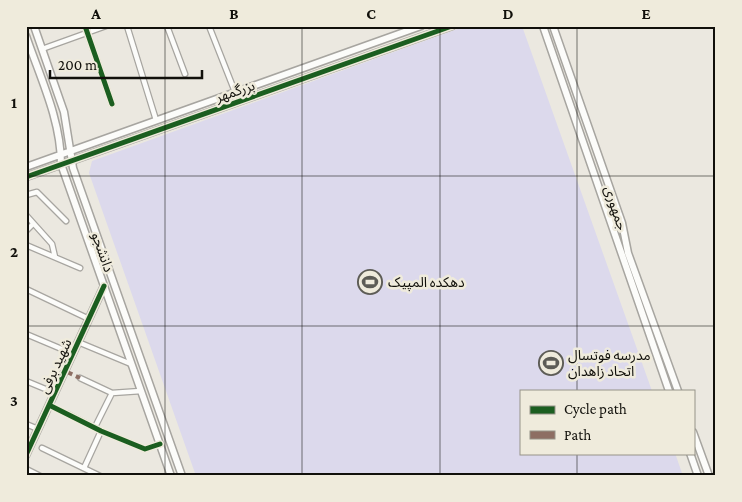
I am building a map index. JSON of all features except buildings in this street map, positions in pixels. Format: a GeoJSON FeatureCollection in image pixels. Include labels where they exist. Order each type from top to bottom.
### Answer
{"type":"FeatureCollection","features":[{"type":"Feature","properties":{"kind":"main road","name":"دانشجو"},"geometry":{"type":"LineString","coordinates":[[34,26],[64,112],[71,160],[182,476]]}},
{"type":"Feature","properties":{"kind":"main road","name":"بزرگمهر"},"geometry":{"type":"LineString","coordinates":[[26,167],[420,26]]}},
{"type":"Feature","properties":{"kind":"main road","name":"بزرگمهر"},"geometry":{"type":"LineString","coordinates":[[26,176],[452,26]]}},
{"type":"Feature","properties":{"kind":"main road","name":"جمهوری"},"geometry":{"type":"LineString","coordinates":[[543,26],[669,390]]}},
{"type":"Feature","properties":{"kind":"main road","name":"جمهوری"},"geometry":{"type":"LineString","coordinates":[[553,26],[622,223],[628,253],[678,390]]}},
{"type":"Feature","properties":{"kind":"main road","name":"دانشجو"},"geometry":{"type":"LineString","coordinates":[[26,36],[54,116],[61,147],[61,164],[171,476]]}},
{"type":"Feature","properties":{"kind":"main road"},"geometry":{"type":"LineString","coordinates":[[357,49],[360,59]]}},
{"type":"Feature","properties":{"kind":"main road"},"geometry":{"type":"LineString","coordinates":[[238,91],[244,100]]}},
{"type":"Feature","properties":{"kind":"main road"},"geometry":{"type":"LineString","coordinates":[[613,226],[622,223]]}},
{"type":"Feature","properties":{"kind":"main road","name":"شهید برفی"},"geometry":{"type":"LineString","coordinates":[[26,455],[104,286]]}},
{"type":"Feature","properties":{"kind":"main road"},"geometry":{"type":"LineString","coordinates":[[694,435],[709,476]]}},
{"type":"Feature","properties":{"kind":"main road"},"geometry":{"type":"LineString","coordinates":[[690,454],[698,476]]}},
{"type":"Feature","properties":{"kind":"street"},"geometry":{"type":"LineString","coordinates":[[85,26],[112,104]]}},
{"type":"Feature","properties":{"kind":"street"},"geometry":{"type":"LineString","coordinates":[[42,49],[106,26]]}},
{"type":"Feature","properties":{"kind":"street"},"geometry":{"type":"LineString","coordinates":[[127,26],[156,120]]}},
{"type":"Feature","properties":{"kind":"street"},"geometry":{"type":"LineString","coordinates":[[167,26],[185,74]]}},
{"type":"Feature","properties":{"kind":"street"},"geometry":{"type":"LineString","coordinates":[[209,26],[238,91]]}},
{"type":"Feature","properties":{"kind":"street"},"geometry":{"type":"LineString","coordinates":[[26,195],[37,192],[66,220]]}},
{"type":"Feature","properties":{"kind":"street"},"geometry":{"type":"LineString","coordinates":[[26,215],[52,244],[55,258]]}},
{"type":"Feature","properties":{"kind":"street"},"geometry":{"type":"LineString","coordinates":[[26,231],[34,224]]}},
{"type":"Feature","properties":{"kind":"street"},"geometry":{"type":"LineString","coordinates":[[26,245],[80,268]]}},
{"type":"Feature","properties":{"kind":"street"},"geometry":{"type":"LineString","coordinates":[[26,289],[89,319]]}},
{"type":"Feature","properties":{"kind":"street"},"geometry":{"type":"LineString","coordinates":[[26,334],[64,350]]}},
{"type":"Feature","properties":{"kind":"street"},"geometry":{"type":"LineString","coordinates":[[78,342],[131,364]]}},
{"type":"Feature","properties":{"kind":"street"},"geometry":{"type":"LineString","coordinates":[[80,378],[112,393],[141,391]]}},
{"type":"Feature","properties":{"kind":"street"},"geometry":{"type":"LineString","coordinates":[[26,380],[55,393]]}},
{"type":"Feature","properties":{"kind":"street"},"geometry":{"type":"LineString","coordinates":[[94,427],[112,393]]}},
{"type":"Feature","properties":{"kind":"street"},"geometry":{"type":"LineString","coordinates":[[68,414],[145,449],[160,444]]}},
{"type":"Feature","properties":{"kind":"street"},"geometry":{"type":"LineString","coordinates":[[26,424],[38,429]]}},
{"type":"Feature","properties":{"kind":"street"},"geometry":{"type":"LineString","coordinates":[[84,468],[102,431]]}},
{"type":"Feature","properties":{"kind":"street"},"geometry":{"type":"LineString","coordinates":[[42,448],[100,476]]}},
{"type":"Feature","properties":{"kind":"street"},"geometry":{"type":"LineString","coordinates":[[26,469],[40,476]]}},
{"type":"Feature","properties":{"kind":"shaded area","name":"دهکده المپیک"},"geometry":{"type":"Polygon","coordinates":[[[466,26],[522,26],[652,390],[520,390],[520,454],[675,454],[683,476],[196,476],[89,173],[92,161],[466,26]]]}},
{"type":"Feature","properties":{"kind":"marked path"},"geometry":{"type":"LineString","coordinates":[[65,371],[80,378]]}},
{"type":"Feature","properties":{"kind":"cycle path"},"geometry":{"type":"LineString","coordinates":[[85,26],[112,104]]}},
{"type":"Feature","properties":{"kind":"cycle path"},"geometry":{"type":"LineString","coordinates":[[26,177],[452,26]]}},
{"type":"Feature","properties":{"kind":"cycle path"},"geometry":{"type":"LineString","coordinates":[[26,455],[104,286]]}},
{"type":"Feature","properties":{"kind":"cycle path"},"geometry":{"type":"LineString","coordinates":[[49,405],[101,431],[145,449],[160,444]]}},
{"type":"Feature","properties":{"kind":"place","name":"دهکده المپیک"},"geometry":{"type":"Point","coordinates":[370,282]}},
{"type":"Feature","properties":{"kind":"place","name":"مدرسه فوتسال اتحاد زاهدان"},"geometry":{"type":"Point","coordinates":[551,363]}}]}
